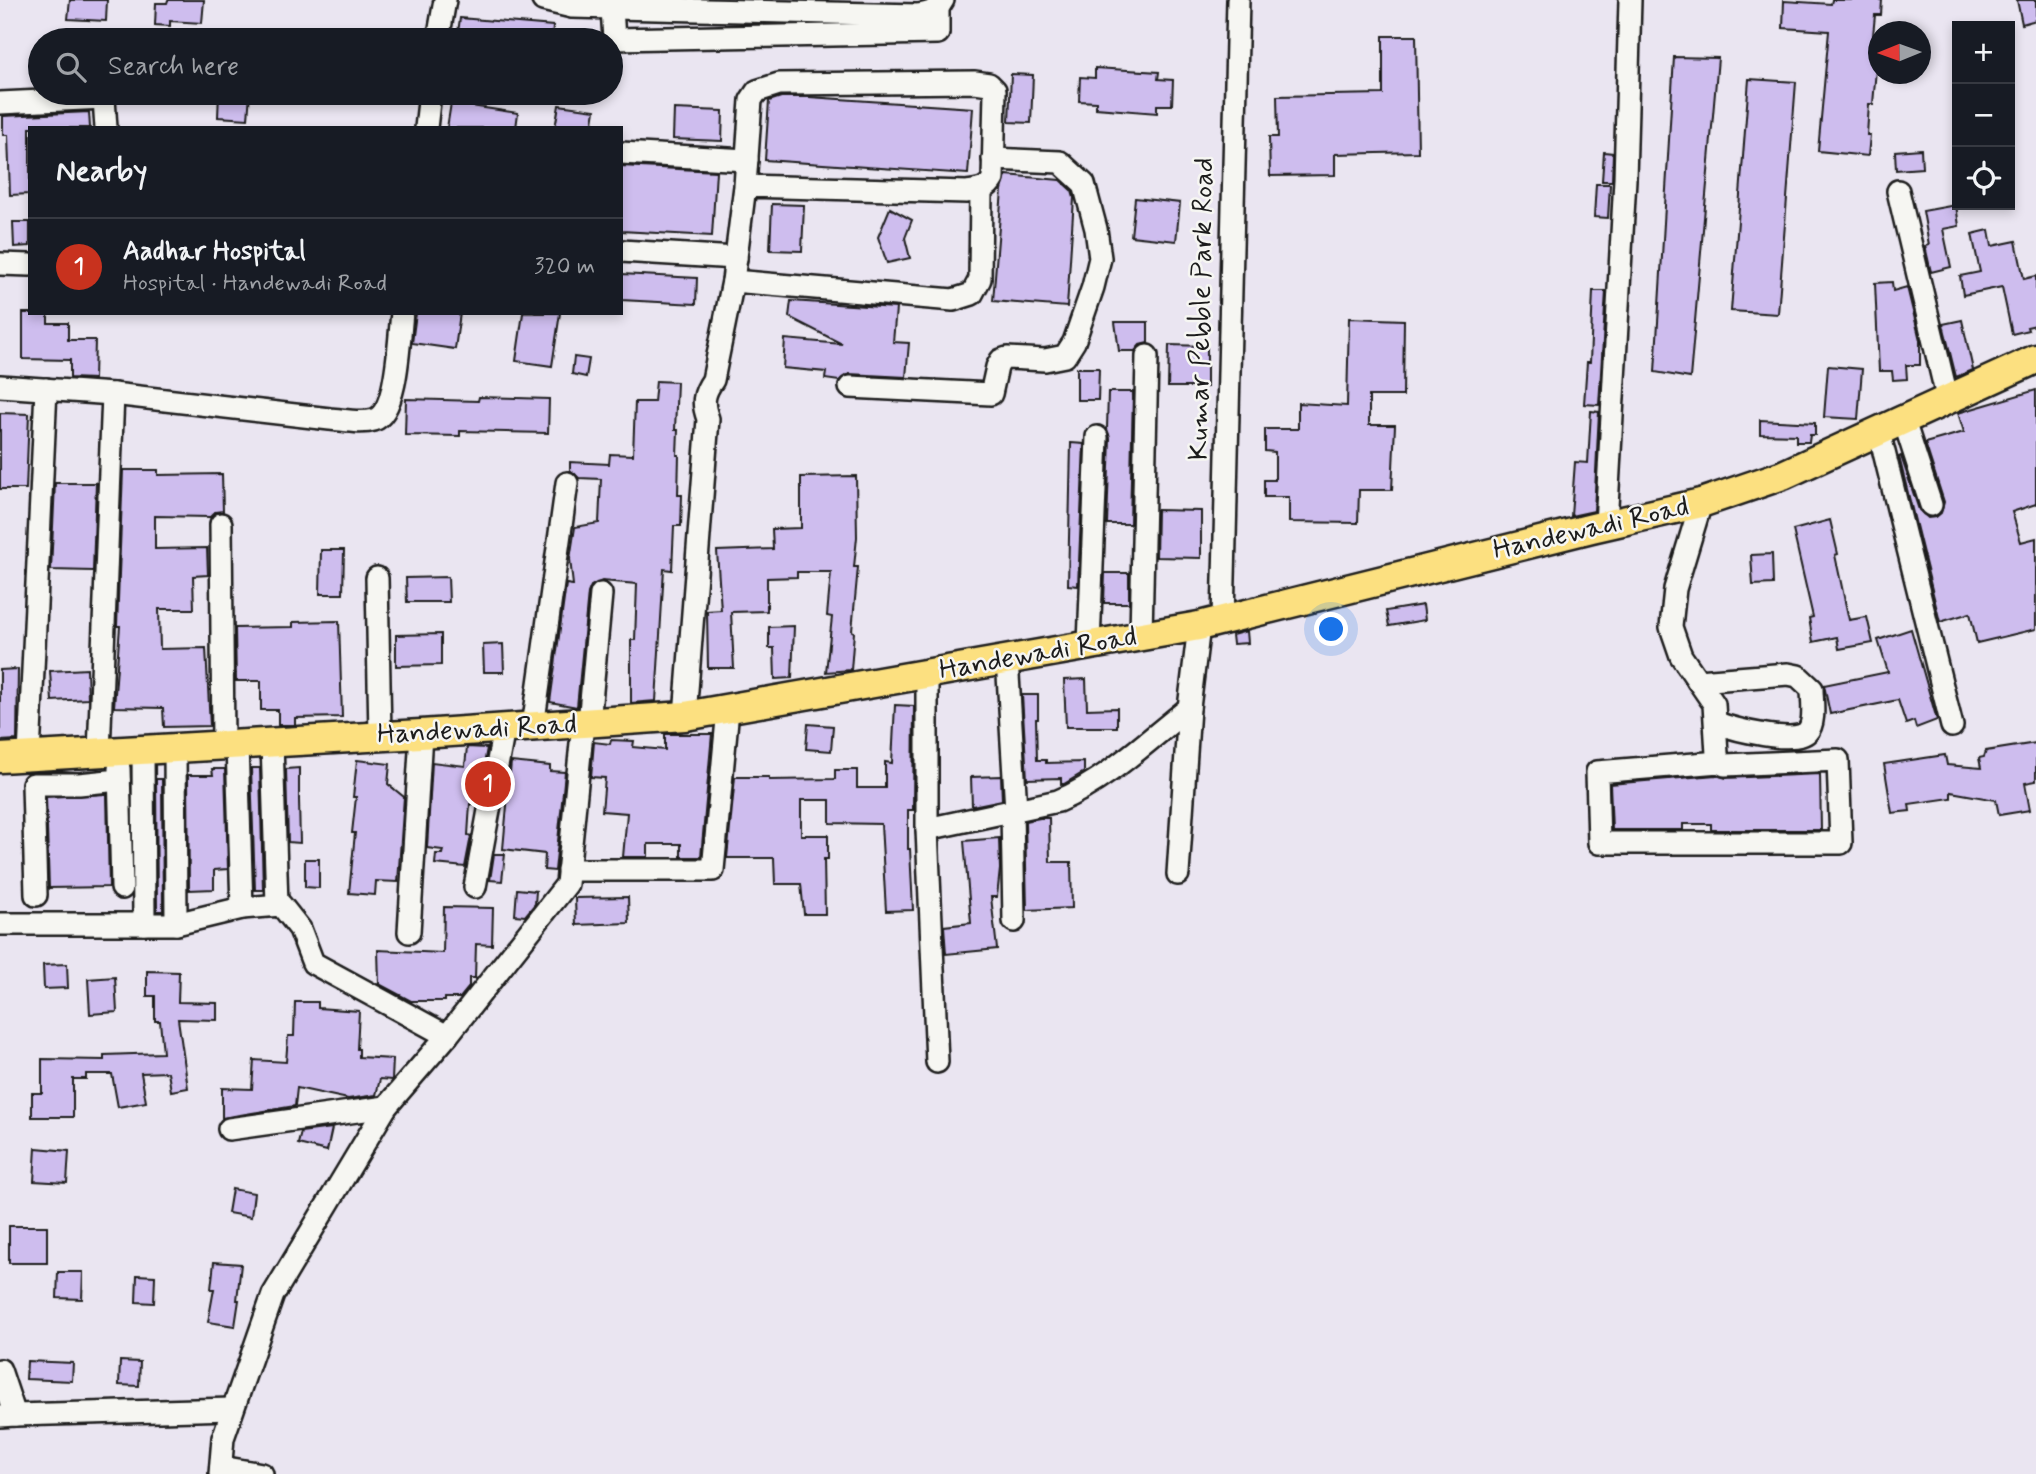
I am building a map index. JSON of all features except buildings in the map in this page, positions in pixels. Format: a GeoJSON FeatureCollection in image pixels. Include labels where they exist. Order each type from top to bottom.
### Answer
{"type":"FeatureCollection","features":[{"type":"Feature","properties":{"kind":"main road","name":"Handewadi Road"},"geometry":{"type":"LineString","coordinates":[[0,758],[685,716],[1211,623],[1701,503],[1783,475],[2036,359]]}},
{"type":"Feature","properties":{"kind":"street"},"geometry":{"type":"LineString","coordinates":[[440,28],[445,0]]}},
{"type":"Feature","properties":{"kind":"street"},"geometry":{"type":"LineString","coordinates":[[543,0],[612,8],[682,5],[824,7],[918,15],[929,14],[940,4]]}},
{"type":"Feature","properties":{"kind":"street","name":"Kumar Pebble Park Road"},"geometry":{"type":"LineString","coordinates":[[1178,874],[1189,708],[1211,623],[1238,0]]}},
{"type":"Feature","properties":{"kind":"street"},"geometry":{"type":"LineString","coordinates":[[1606,525],[1625,179],[1630,0]]}},
{"type":"Feature","properties":{"kind":"street"},"geometry":{"type":"LineString","coordinates":[[623,39],[937,33],[940,4]]}},
{"type":"Feature","properties":{"kind":"street"},"geometry":{"type":"LineString","coordinates":[[612,8],[613,28]]}},
{"type":"Feature","properties":{"kind":"street"},"geometry":{"type":"LineString","coordinates":[[685,716],[708,419],[704,407],[704,392],[713,380],[733,281],[745,186],[751,100],[757,91],[779,84],[989,84],[995,90],[993,178],[989,186],[981,190],[967,192],[745,186]]}},
{"type":"Feature","properties":{"kind":"street"},"geometry":{"type":"LineString","coordinates":[[0,103],[28,102]]}},
{"type":"Feature","properties":{"kind":"street"},"geometry":{"type":"LineString","coordinates":[[104,105],[106,126]]}},
{"type":"Feature","properties":{"kind":"street"},"geometry":{"type":"LineString","coordinates":[[426,126],[429,105]]}},
{"type":"Feature","properties":{"kind":"street"},"geometry":{"type":"LineString","coordinates":[[623,153],[747,160]]}},
{"type":"Feature","properties":{"kind":"street"},"geometry":{"type":"LineString","coordinates":[[850,387],[991,394],[1001,360],[1045,360],[1065,356],[1074,342],[1100,258],[1096,229],[1084,184],[1060,162],[993,159]]}},
{"type":"Feature","properties":{"kind":"street"},"geometry":{"type":"LineString","coordinates":[[733,281],[953,300],[972,294],[980,279],[981,190]]}},
{"type":"Feature","properties":{"kind":"street"},"geometry":{"type":"LineString","coordinates":[[1898,191],[1948,401]]}},
{"type":"Feature","properties":{"kind":"street"},"geometry":{"type":"LineString","coordinates":[[623,251],[736,258]]}},
{"type":"Feature","properties":{"kind":"street"},"geometry":{"type":"LineString","coordinates":[[0,264],[28,265]]}},
{"type":"Feature","properties":{"kind":"street"},"geometry":{"type":"LineString","coordinates":[[0,386],[113,394],[330,419],[374,420],[385,413],[391,399],[402,315]]}},
{"type":"Feature","properties":{"kind":"street"},"geometry":{"type":"LineString","coordinates":[[1141,635],[1147,356]]}},
{"type":"Feature","properties":{"kind":"street"},"geometry":{"type":"LineString","coordinates":[[29,756],[46,389]]}},
{"type":"Feature","properties":{"kind":"street"},"geometry":{"type":"LineString","coordinates":[[113,394],[110,752],[144,924]]}},
{"type":"Feature","properties":{"kind":"street"},"geometry":{"type":"LineString","coordinates":[[1891,426],[1931,505]]}},
{"type":"Feature","properties":{"kind":"street"},"geometry":{"type":"LineString","coordinates":[[1891,426],[1952,726]]}},
{"type":"Feature","properties":{"kind":"street"},"geometry":{"type":"LineString","coordinates":[[1089,644],[1097,437]]}},
{"type":"Feature","properties":{"kind":"street"},"geometry":{"type":"LineString","coordinates":[[533,727],[567,483]]}},
{"type":"Feature","properties":{"kind":"street"},"geometry":{"type":"LineString","coordinates":[[1701,503],[1675,589],[1671,627],[1681,656],[1714,704],[1719,762],[1725,765],[1838,760],[1841,843],[1599,843],[1597,772],[1719,762]]}},
{"type":"Feature","properties":{"kind":"street"},"geometry":{"type":"LineString","coordinates":[[221,524],[230,745],[242,908]]}},
{"type":"Feature","properties":{"kind":"street"},"geometry":{"type":"LineString","coordinates":[[377,578],[380,736]]}},
{"type":"Feature","properties":{"kind":"street"},"geometry":{"type":"LineString","coordinates":[[262,1474],[221,1470],[223,1438],[273,1295],[386,1107],[447,1036],[567,884],[601,594]]}},
{"type":"Feature","properties":{"kind":"street"},"geometry":{"type":"LineString","coordinates":[[1007,658],[1014,810],[1014,921]]}},
{"type":"Feature","properties":{"kind":"street"},"geometry":{"type":"LineString","coordinates":[[928,673],[928,829],[937,1062]]}},
{"type":"Feature","properties":{"kind":"street"},"geometry":{"type":"LineString","coordinates":[[1698,681],[1788,674],[1798,676],[1812,689],[1812,723],[1802,735],[1791,737],[1743,731],[1717,723]]}},
{"type":"Feature","properties":{"kind":"street"},"geometry":{"type":"LineString","coordinates":[[928,829],[1058,801],[1072,795],[1189,708]]}},
{"type":"Feature","properties":{"kind":"street"},"geometry":{"type":"LineString","coordinates":[[568,870],[713,870],[728,709]]}},
{"type":"Feature","properties":{"kind":"street"},"geometry":{"type":"LineString","coordinates":[[475,887],[504,728]]}},
{"type":"Feature","properties":{"kind":"street"},"geometry":{"type":"LineString","coordinates":[[409,932],[421,734]]}},
{"type":"Feature","properties":{"kind":"street"},"geometry":{"type":"LineString","coordinates":[[272,743],[277,905]]}},
{"type":"Feature","properties":{"kind":"street"},"geometry":{"type":"LineString","coordinates":[[175,748],[176,924]]}},
{"type":"Feature","properties":{"kind":"street"},"geometry":{"type":"LineString","coordinates":[[110,752],[119,780],[122,888]]}},
{"type":"Feature","properties":{"kind":"street"},"geometry":{"type":"LineString","coordinates":[[79,784],[110,752]]}},
{"type":"Feature","properties":{"kind":"street"},"geometry":{"type":"LineString","coordinates":[[36,895],[33,784],[79,784],[119,780]]}},
{"type":"Feature","properties":{"kind":"street"},"geometry":{"type":"LineString","coordinates":[[0,924],[176,924],[242,908],[281,905],[300,929],[313,963],[447,1036]]}},
{"type":"Feature","properties":{"kind":"street"},"geometry":{"type":"LineString","coordinates":[[229,1129],[386,1107]]}},
{"type":"Feature","properties":{"kind":"street"},"geometry":{"type":"LineString","coordinates":[[0,1370],[7,1415],[232,1409]]}},
{"type":"Feature","properties":{"kind":"place","name":"Aadhar Hospital"},"geometry":{"type":"Point","coordinates":[488,784]}}]}
